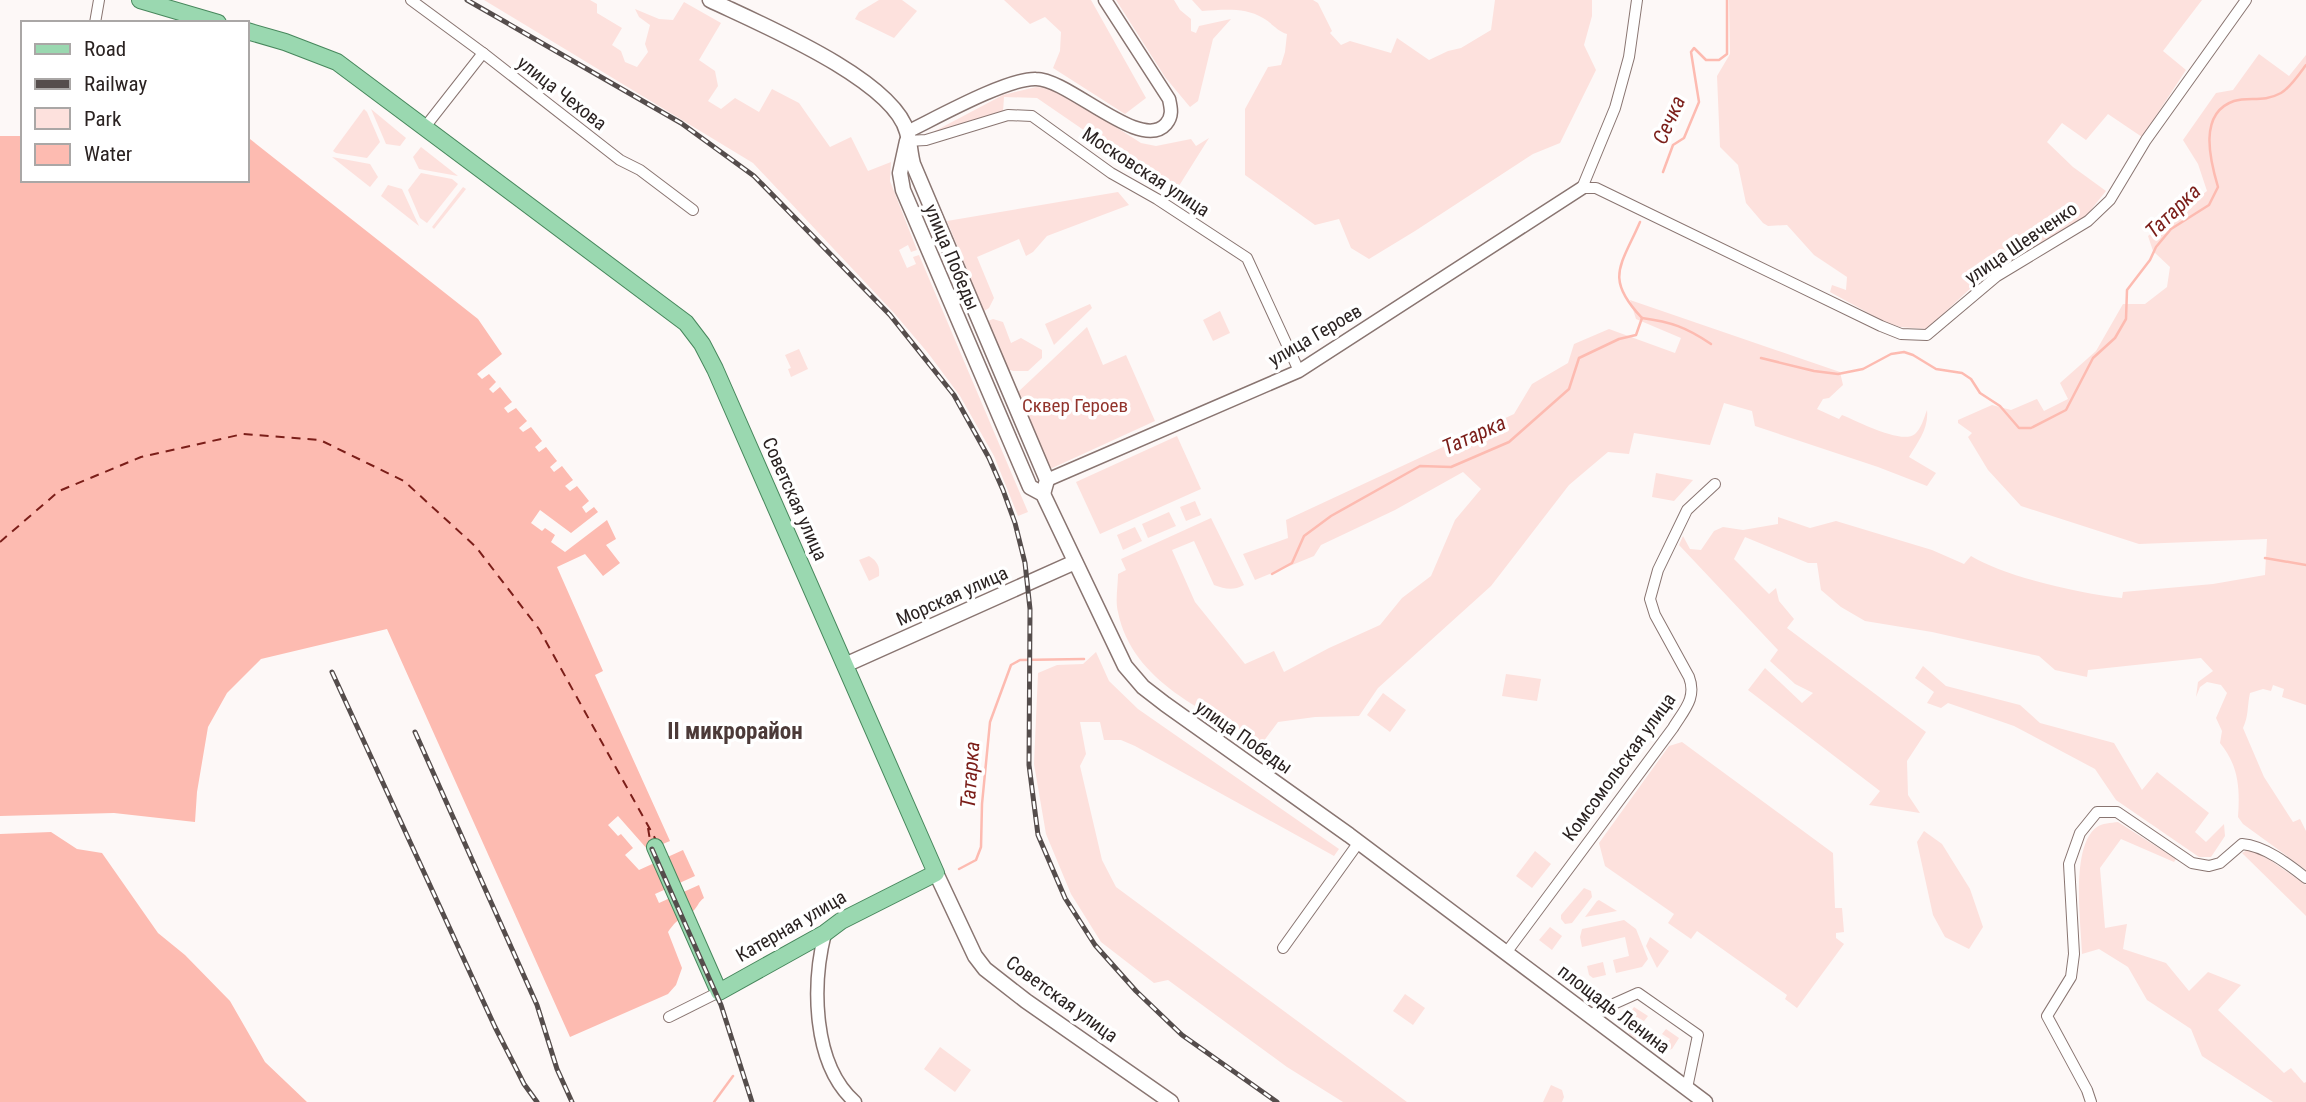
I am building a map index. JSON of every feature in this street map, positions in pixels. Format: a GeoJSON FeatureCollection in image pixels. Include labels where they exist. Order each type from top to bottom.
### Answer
{"type":"FeatureCollection","features":[{"type":"Feature","properties":{"kind":"main road"},"geometry":{"type":"LineString","coordinates":[[140,0],[211,21]]}},
{"type":"Feature","properties":{"kind":"main road"},"geometry":{"type":"LineString","coordinates":[[710,0],[849,71],[886,100],[907,137]]}},
{"type":"Feature","properties":{"kind":"main road","name":"Советская улица"},"geometry":{"type":"LineString","coordinates":[[248,31],[337,62],[686,323],[702,344],[975,956],[985,969],[1026,1001],[1171,1102]]}},
{"type":"Feature","properties":{"kind":"main road","name":"улица Победы"},"geometry":{"type":"LineString","coordinates":[[907,137],[900,173],[903,190],[1030,487],[1045,487],[1075,562],[1125,666],[1143,687],[1359,842],[1503,950]]}},
{"type":"Feature","properties":{"kind":"main road","name":"Морская улица"},"geometry":{"type":"LineString","coordinates":[[845,664],[1075,562]]}},
{"type":"Feature","properties":{"kind":"main road"},"geometry":{"type":"LineString","coordinates":[[655,847],[719,992]]}},
{"type":"Feature","properties":{"kind":"main road","name":"Катерная улица"},"geometry":{"type":"LineString","coordinates":[[719,992],[825,933],[841,921],[936,873]]}},
{"type":"Feature","properties":{"kind":"main road","name":"площадь Ленина"},"geometry":{"type":"LineString","coordinates":[[1503,950],[1705,1102]]}},
{"type":"Feature","properties":{"kind":"street"},"geometry":{"type":"LineString","coordinates":[[95,21],[99,0]]}},
{"type":"Feature","properties":{"kind":"street","name":"улица Чехова"},"geometry":{"type":"LineString","coordinates":[[411,0],[483,52],[620,160],[640,170],[693,210]]}},
{"type":"Feature","properties":{"kind":"street"},"geometry":{"type":"LineString","coordinates":[[907,137],[1007,85],[1038,78],[1050,81],[1134,127],[1153,132],[1163,128],[1170,120],[1172,109],[1169,99],[1105,0]]}},
{"type":"Feature","properties":{"kind":"street"},"geometry":{"type":"LineString","coordinates":[[1582,188],[1615,108],[1629,57],[1637,0]]}},
{"type":"Feature","properties":{"kind":"street","name":"улица Шевченко"},"geometry":{"type":"LineString","coordinates":[[1582,188],[1596,188],[1881,326],[1901,334],[1927,335],[1977,291],[2088,220],[2110,200],[2146,140],[2246,0]]}},
{"type":"Feature","properties":{"kind":"street"},"geometry":{"type":"LineString","coordinates":[[425,127],[483,52]]}},
{"type":"Feature","properties":{"kind":"street","name":"Московская улица"},"geometry":{"type":"LineString","coordinates":[[907,137],[926,140],[1008,115],[1032,116],[1111,173],[1247,258],[1299,371]]}},
{"type":"Feature","properties":{"kind":"street","name":"улица Героев"},"geometry":{"type":"LineString","coordinates":[[1045,487],[1299,371],[1582,188]]}},
{"type":"Feature","properties":{"kind":"street","name":"Комсомольская улица"},"geometry":{"type":"LineString","coordinates":[[1503,950],[1663,740],[1690,699],[1693,688],[1689,677],[1655,615],[1650,599],[1658,570],[1687,510],[1715,484]]}},
{"type":"Feature","properties":{"kind":"street"},"geometry":{"type":"LineString","coordinates":[[2091,1102],[2047,1016],[2071,977],[2074,954],[2069,864],[2080,834],[2097,812],[2117,812],[2192,863],[2209,866],[2220,863],[2242,844],[2252,845],[2306,878]]}},
{"type":"Feature","properties":{"kind":"street"},"geometry":{"type":"LineString","coordinates":[[1283,948],[1359,842]]}},
{"type":"Feature","properties":{"kind":"street"},"geometry":{"type":"LineString","coordinates":[[825,933],[817,979],[820,1035],[834,1075],[855,1102]]}},
{"type":"Feature","properties":{"kind":"street","name":"Катерная улица"},"geometry":{"type":"LineString","coordinates":[[669,1017],[719,992]]}},
{"type":"Feature","properties":{"kind":"street"},"geometry":{"type":"LineString","coordinates":[[1589,1016],[1638,993],[1698,1035],[1687,1088]]}},
{"type":"Feature","properties":{"kind":"green space"},"geometry":{"type":"Polygon","coordinates":[[[484,0],[590,0],[597,4],[597,13],[622,28],[612,45],[621,51],[625,62],[637,67],[648,52],[645,44],[650,25],[639,17],[635,9],[659,19],[673,20],[684,2],[721,23],[699,60],[715,71],[718,86],[708,101],[721,109],[735,98],[759,112],[772,89],[799,103],[830,147],[851,137],[868,171],[891,162],[890,181],[917,250],[911,252],[908,245],[899,250],[907,268],[916,264],[913,257],[919,255],[1028,512],[1018,516],[994,456],[960,396],[928,353],[753,163],[484,0]]]}},
{"type":"Feature","properties":{"kind":"green space"},"geometry":{"type":"Polygon","coordinates":[[[879,0],[902,0],[917,11],[894,38],[855,19],[859,12],[879,0]]]}},
{"type":"Feature","properties":{"kind":"green space"},"geometry":{"type":"Polygon","coordinates":[[[1004,0],[1091,0],[1146,98],[1125,114],[1053,68],[1060,51],[1061,32],[1045,17],[1030,24],[1004,0]]]}},
{"type":"Feature","properties":{"kind":"green space"},"geometry":{"type":"Polygon","coordinates":[[[1116,0],[1174,0],[1180,10],[1191,19],[1191,31],[1196,33],[1199,26],[1231,19],[1213,39],[1198,101],[1190,107],[1165,77],[1116,0]]]}},
{"type":"Feature","properties":{"kind":"green space"},"geometry":{"type":"Polygon","coordinates":[[[1192,0],[1313,0],[1318,3],[1332,31],[1330,33],[1341,45],[1350,41],[1391,53],[1397,38],[1429,60],[1461,48],[1491,30],[1495,0],[1592,0],[1592,16],[1584,45],[1596,70],[1560,143],[1533,154],[1369,259],[1351,248],[1339,219],[1315,225],[1245,175],[1245,109],[1268,67],[1281,65],[1287,34],[1248,12],[1202,11],[1192,0]]]}},
{"type":"Feature","properties":{"kind":"green space"},"geometry":{"type":"Polygon","coordinates":[[[1729,0],[2202,0],[2163,51],[2186,70],[2142,137],[2108,114],[2086,140],[2062,123],[2047,142],[2073,167],[2106,191],[2086,216],[1973,286],[1927,329],[1900,327],[1883,321],[1830,292],[1832,285],[1846,290],[1847,277],[1814,255],[1787,225],[1768,226],[1746,203],[1738,165],[1720,147],[1717,76],[1730,54],[1729,0]]]}},
{"type":"Feature","properties":{"kind":"green space"},"geometry":{"type":"Polygon","coordinates":[[[2259,54],[2289,76],[2306,55],[2306,705],[2282,697],[2284,689],[2273,685],[2271,691],[2263,689],[2250,693],[2243,728],[2264,777],[2293,822],[2300,819],[2306,831],[2306,870],[2243,824],[2238,817],[2239,797],[2235,769],[2220,743],[2222,731],[2216,718],[2227,693],[2221,685],[2207,682],[2200,687],[2196,697],[2198,682],[2213,671],[2201,658],[2088,670],[2087,677],[2055,670],[2039,656],[1932,632],[1865,621],[1841,607],[1821,590],[1817,563],[1808,563],[1745,537],[1734,559],[1769,594],[1776,588],[1779,601],[1794,619],[1787,628],[1926,732],[1907,761],[1908,795],[1920,813],[1869,805],[1880,791],[1748,690],[1765,668],[1802,703],[1813,693],[1795,684],[1770,661],[1778,650],[1679,545],[1683,536],[1690,549],[1701,550],[1714,531],[1723,527],[1743,530],[1778,524],[1778,517],[1810,528],[1836,521],[1932,550],[1964,564],[1971,556],[2004,571],[2044,583],[2122,598],[2123,592],[2213,584],[2265,575],[2267,539],[2139,544],[2021,506],[1988,470],[1968,437],[1972,433],[1958,423],[1958,420],[1992,405],[2011,410],[2037,399],[2044,411],[2068,399],[2060,383],[2096,351],[2123,304],[2145,304],[2167,287],[2170,267],[2153,251],[2148,236],[2207,191],[2198,164],[2183,140],[2216,93],[2233,90],[2259,54]]]}},
{"type":"Feature","properties":{"kind":"green space"},"geometry":{"type":"Polygon","coordinates":[[[1036,87],[1048,88],[1067,96],[1141,143],[1156,146],[1191,139],[1196,146],[1209,138],[1177,189],[1120,155],[1037,98],[1004,97],[1003,112],[934,134],[935,131],[1003,95],[1036,87]]]}},
{"type":"Feature","properties":{"kind":"green space"},"geometry":{"type":"Polygon","coordinates":[[[364,109],[380,142],[367,158],[333,151],[364,109]]]}},
{"type":"Feature","properties":{"kind":"green space"},"geometry":{"type":"Polygon","coordinates":[[[371,109],[406,138],[400,146],[386,144],[371,109]]]}},
{"type":"Feature","properties":{"kind":"green space"},"geometry":{"type":"Polygon","coordinates":[[[421,147],[458,176],[419,169],[413,157],[421,147]]]}},
{"type":"Feature","properties":{"kind":"green space"},"geometry":{"type":"Polygon","coordinates":[[[332,157],[370,164],[378,177],[370,187],[332,157]]]}},
{"type":"Feature","properties":{"kind":"green space"},"geometry":{"type":"Polygon","coordinates":[[[421,173],[452,179],[458,184],[427,223],[420,218],[408,190],[421,173]]]}},
{"type":"Feature","properties":{"kind":"green space"},"geometry":{"type":"Polygon","coordinates":[[[388,185],[402,189],[419,226],[381,196],[388,185]]]}},
{"type":"Feature","properties":{"kind":"green space"},"geometry":{"type":"Polygon","coordinates":[[[463,187],[466,189],[434,229],[432,227],[463,187]]]}},
{"type":"Feature","properties":{"kind":"green space"},"geometry":{"type":"Polygon","coordinates":[[[1118,192],[1129,205],[1047,236],[1026,256],[1019,239],[977,257],[994,298],[989,308],[984,311],[947,221],[1118,192]]]}},
{"type":"Feature","properties":{"kind":"green space"},"geometry":{"type":"Polygon","coordinates":[[[1630,300],[1840,372],[1843,385],[1829,398],[1823,399],[1817,409],[1839,419],[1842,415],[1868,427],[1900,437],[1909,437],[1919,429],[1927,410],[1925,429],[1909,457],[1936,473],[1927,486],[1755,426],[1752,411],[1724,403],[1710,445],[1634,433],[1629,454],[1608,452],[1569,485],[1491,586],[1378,688],[1359,716],[1315,717],[1278,722],[1263,742],[1196,707],[1155,676],[1139,658],[1126,636],[1117,608],[1118,574],[1126,570],[1121,559],[1211,518],[1244,585],[1229,589],[1214,585],[1194,541],[1172,550],[1195,602],[1245,664],[1274,651],[1284,672],[1380,625],[1402,598],[1431,576],[1455,520],[1481,489],[1463,472],[1395,510],[1321,545],[1314,556],[1255,580],[1243,554],[1288,538],[1286,520],[1514,414],[1532,384],[1568,363],[1574,344],[1609,329],[1675,353],[1681,338],[1636,319],[1630,300]]]}},
{"type":"Feature","properties":{"kind":"green space"},"geometry":{"type":"Polygon","coordinates":[[[1090,304],[1092,308],[1054,345],[1045,324],[1090,304]]]}},
{"type":"Feature","properties":{"kind":"green space"},"geometry":{"type":"Polygon","coordinates":[[[1220,311],[1230,333],[1213,341],[1203,320],[1220,311]]]}},
{"type":"Feature","properties":{"kind":"green space"},"geometry":{"type":"Polygon","coordinates":[[[993,319],[1003,322],[1011,343],[1021,338],[1042,350],[1042,358],[1028,371],[1007,369],[988,321],[993,319]]]}},
{"type":"Feature","properties":{"kind":"green space","name":"Сквер Героев"},"geometry":{"type":"Polygon","coordinates":[[[1087,327],[1103,365],[1126,355],[1155,421],[1050,469],[1017,393],[1087,327]]]}},
{"type":"Feature","properties":{"kind":"green space"},"geometry":{"type":"Polygon","coordinates":[[[799,349],[808,369],[791,377],[788,369],[791,368],[785,355],[799,349]]]}},
{"type":"Feature","properties":{"kind":"green space"},"geometry":{"type":"Polygon","coordinates":[[[1177,436],[1201,489],[1100,534],[1076,482],[1177,436]]]}},
{"type":"Feature","properties":{"kind":"green space"},"geometry":{"type":"Polygon","coordinates":[[[1656,473],[1693,480],[1674,501],[1652,497],[1656,473]]]}},
{"type":"Feature","properties":{"kind":"green space"},"geometry":{"type":"Polygon","coordinates":[[[1195,501],[1201,515],[1186,521],[1180,507],[1195,501]]]}},
{"type":"Feature","properties":{"kind":"green space"},"geometry":{"type":"Polygon","coordinates":[[[1169,512],[1176,526],[1148,538],[1142,524],[1169,512]]]}},
{"type":"Feature","properties":{"kind":"green space"},"geometry":{"type":"Polygon","coordinates":[[[1135,527],[1142,541],[1123,550],[1117,535],[1135,527]]]}},
{"type":"Feature","properties":{"kind":"green space"},"geometry":{"type":"Polygon","coordinates":[[[869,556],[877,564],[879,576],[869,581],[859,560],[869,556]]]}},
{"type":"Feature","properties":{"kind":"green space"},"geometry":{"type":"Polygon","coordinates":[[[1096,652],[1109,681],[1138,709],[1339,849],[1334,856],[1135,746],[1121,740],[1104,740],[1100,722],[1080,722],[1086,754],[1080,766],[1102,860],[1116,887],[1407,1102],[1343,1102],[1287,1067],[1168,980],[1154,983],[1101,942],[1071,894],[1046,834],[1034,764],[1038,673],[1057,665],[1083,664],[1096,652]]]}},
{"type":"Feature","properties":{"kind":"green space"},"geometry":{"type":"Polygon","coordinates":[[[1923,666],[1946,686],[2020,705],[2040,723],[2114,743],[2142,790],[2157,772],[2209,813],[2195,832],[2206,842],[2224,824],[2225,836],[2211,857],[2199,857],[2116,800],[2095,769],[2014,726],[1948,703],[1941,708],[1927,703],[1934,692],[1915,678],[1923,666]]]}},
{"type":"Feature","properties":{"kind":"green space"},"geometry":{"type":"Polygon","coordinates":[[[1506,674],[1541,679],[1537,701],[1502,696],[1506,674]]]}},
{"type":"Feature","properties":{"kind":"green space"},"geometry":{"type":"Polygon","coordinates":[[[1383,693],[1406,710],[1390,732],[1367,715],[1383,693]]]}},
{"type":"Feature","properties":{"kind":"green space"},"geometry":{"type":"Polygon","coordinates":[[[1682,742],[1833,853],[1835,908],[1842,908],[1844,932],[1836,933],[1836,938],[1844,944],[1797,1008],[1785,999],[1787,995],[1697,931],[1691,939],[1668,923],[1674,914],[1605,866],[1599,843],[1669,746],[1682,742]]]}},
{"type":"Feature","properties":{"kind":"green space"},"geometry":{"type":"Polygon","coordinates":[[[2118,822],[2176,859],[2174,862],[2121,839],[2100,868],[2105,928],[2127,924],[2123,949],[2166,963],[2189,991],[2208,972],[2241,985],[2218,1010],[2284,1073],[2291,1068],[2306,1082],[2306,1102],[2273,1102],[2202,1056],[2191,1029],[2147,1000],[2128,967],[2099,949],[2082,954],[2079,886],[2083,851],[2097,827],[2118,822]]]}},
{"type":"Feature","properties":{"kind":"green space"},"geometry":{"type":"Polygon","coordinates":[[[1924,831],[1942,844],[1970,889],[1983,927],[1969,949],[1945,937],[1933,915],[1917,842],[1924,831]]]}},
{"type":"Feature","properties":{"kind":"green space"},"geometry":{"type":"Polygon","coordinates":[[[2249,849],[2306,885],[2306,916],[2242,853],[2249,849]]]}},
{"type":"Feature","properties":{"kind":"green space"},"geometry":{"type":"Polygon","coordinates":[[[1535,851],[1551,864],[1532,888],[1516,876],[1535,851]]]}},
{"type":"Feature","properties":{"kind":"green space"},"geometry":{"type":"Polygon","coordinates":[[[1584,888],[1591,891],[1592,897],[1572,923],[1565,924],[1561,915],[1584,888]]]}},
{"type":"Feature","properties":{"kind":"green space"},"geometry":{"type":"Polygon","coordinates":[[[1597,901],[1617,911],[1585,917],[1597,901]]]}},
{"type":"Feature","properties":{"kind":"green space"},"geometry":{"type":"Polygon","coordinates":[[[1624,920],[1636,929],[1648,959],[1642,967],[1616,973],[1613,960],[1629,956],[1625,937],[1582,947],[1580,937],[1582,929],[1624,920]]]}},
{"type":"Feature","properties":{"kind":"green space"},"geometry":{"type":"Polygon","coordinates":[[[1550,927],[1562,936],[1552,950],[1539,940],[1550,927]]]}},
{"type":"Feature","properties":{"kind":"green space"},"geometry":{"type":"Polygon","coordinates":[[[1650,937],[1669,951],[1657,968],[1646,946],[1650,937]]]}},
{"type":"Feature","properties":{"kind":"green space"},"geometry":{"type":"Polygon","coordinates":[[[1603,962],[1606,975],[1593,978],[1589,975],[1587,966],[1603,962]]]}},
{"type":"Feature","properties":{"kind":"green space"},"geometry":{"type":"Polygon","coordinates":[[[1405,994],[1425,1008],[1413,1025],[1393,1011],[1405,994]]]}},
{"type":"Feature","properties":{"kind":"green space"},"geometry":{"type":"Polygon","coordinates":[[[1634,1007],[1648,1016],[1644,1021],[1637,1017],[1632,1025],[1641,1032],[1636,1039],[1629,1034],[1626,1018],[1634,1007]]]}},
{"type":"Feature","properties":{"kind":"green space"},"geometry":{"type":"Polygon","coordinates":[[[1666,1029],[1679,1038],[1672,1049],[1657,1053],[1649,1047],[1653,1040],[1664,1047],[1670,1039],[1662,1034],[1666,1029]]]}},
{"type":"Feature","properties":{"kind":"green space"},"geometry":{"type":"Polygon","coordinates":[[[940,1047],[971,1070],[955,1092],[924,1069],[940,1047]]]}},
{"type":"Feature","properties":{"kind":"green space"},"geometry":{"type":"Polygon","coordinates":[[[1551,1085],[1562,1090],[1562,1102],[1543,1102],[1551,1085]]]}},
{"type":"Feature","properties":{"kind":"water"},"geometry":{"type":"Polygon","coordinates":[[[0,136],[21,136],[21,182],[248,182],[250,139],[478,319],[502,354],[477,374],[482,379],[489,374],[496,382],[489,389],[493,393],[500,387],[512,402],[504,408],[508,413],[516,408],[527,421],[519,428],[523,432],[531,427],[542,441],[535,447],[539,452],[546,447],[557,461],[550,467],[554,472],[562,466],[573,480],[565,486],[570,491],[577,486],[589,501],[582,507],[586,513],[594,507],[598,512],[571,533],[540,510],[531,523],[542,531],[545,528],[555,535],[551,542],[565,552],[607,520],[616,539],[606,545],[620,563],[603,576],[585,554],[557,567],[603,671],[595,675],[670,841],[648,850],[618,816],[608,825],[618,836],[621,834],[633,848],[625,855],[639,870],[683,850],[695,876],[655,894],[659,903],[699,885],[704,898],[668,932],[682,968],[676,985],[668,994],[570,1037],[387,629],[261,659],[227,693],[208,727],[195,822],[114,813],[0,816],[0,136]]]}},
{"type":"Feature","properties":{"kind":"water"},"geometry":{"type":"Polygon","coordinates":[[[51,832],[77,849],[102,853],[158,933],[185,955],[230,1001],[265,1062],[307,1102],[0,1102],[0,834],[51,832]]]}},
{"type":"Feature","properties":{"kind":"waterway","name":"Сечка"},"geometry":{"type":"LineString","coordinates":[[1663,172],[1673,145],[1684,138],[1699,102],[1691,52],[1694,48],[1706,60],[1719,60],[1727,54],[1727,0]]}},
{"type":"Feature","properties":{"kind":"waterway","name":"Татарка"},"geometry":{"type":"LineString","coordinates":[[1761,358],[1838,374],[1863,369],[1891,354],[1904,352],[1936,369],[1962,373],[1971,379],[1980,393],[2000,406],[2019,428],[2031,428],[2066,410],[2093,358],[2115,338],[2126,319],[2127,290],[2150,260],[2156,247],[2171,229],[2209,205],[2218,187],[2210,151],[2211,126],[2215,116],[2223,107],[2234,101],[2268,98],[2281,93],[2306,65]]}},
{"type":"Feature","properties":{"kind":"waterway","name":"Сечка"},"geometry":{"type":"LineString","coordinates":[[1640,222],[1622,261],[1620,282],[1630,304],[1642,318]]}},
{"type":"Feature","properties":{"kind":"waterway","name":"Татарка"},"geometry":{"type":"LineString","coordinates":[[1642,318],[1678,326],[1711,344]]}},
{"type":"Feature","properties":{"kind":"waterway","name":"Татарка"},"geometry":{"type":"LineString","coordinates":[[1272,574],[1292,563],[1304,536],[1331,516],[1420,466],[1451,467],[1509,442],[1569,389],[1579,358],[1619,339],[1636,335],[1642,318]]}},
{"type":"Feature","properties":{"kind":"waterway"},"geometry":{"type":"LineString","coordinates":[[2265,558],[2306,565]]}},
{"type":"Feature","properties":{"kind":"waterway","name":"Татарка"},"geometry":{"type":"LineString","coordinates":[[959,869],[976,860],[981,847],[990,722],[1011,665],[1020,660],[1084,659]]}},
{"type":"Feature","properties":{"kind":"waterway","name":"Татарка"},"geometry":{"type":"LineString","coordinates":[[714,1102],[733,1076]]}},
{"type":"Feature","properties":{"kind":"ferry route"},"geometry":{"type":"LineString","coordinates":[[0,542],[59,491],[141,457],[243,434],[320,440],[404,481],[476,547],[539,629],[656,840]]}},
{"type":"Feature","properties":{"kind":"ferry route"},"geometry":{"type":"LineString","coordinates":[[648,828],[650,840]]}},
{"type":"Feature","properties":{"kind":"railway"},"geometry":{"type":"LineString","coordinates":[[467,0],[681,123],[754,176],[890,315],[954,395],[989,458],[1003,490],[1025,563],[1030,609],[1029,765],[1038,835],[1065,898],[1095,945],[1136,991],[1182,1035],[1277,1102]]}},
{"type":"Feature","properties":{"kind":"railway"},"geometry":{"type":"LineString","coordinates":[[332,672],[495,1027],[524,1084],[537,1102]]}},
{"type":"Feature","properties":{"kind":"railway"},"geometry":{"type":"LineString","coordinates":[[415,732],[537,1005],[557,1069],[572,1102]]}},
{"type":"Feature","properties":{"kind":"railway"},"geometry":{"type":"LineString","coordinates":[[652,849],[721,1005],[752,1102]]}},
{"type":"Feature","properties":{"kind":"district","name":"II микрорайон"},"geometry":{"type":"Point","coordinates":[735,731]}}]}
